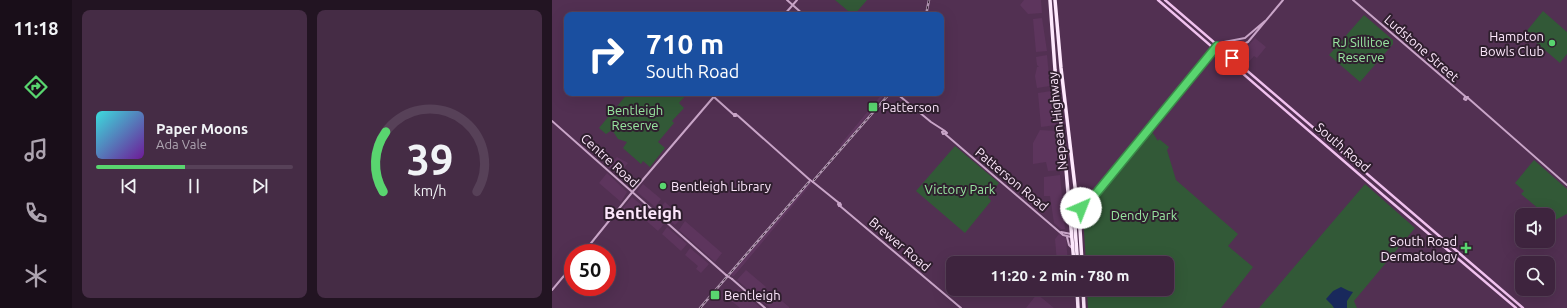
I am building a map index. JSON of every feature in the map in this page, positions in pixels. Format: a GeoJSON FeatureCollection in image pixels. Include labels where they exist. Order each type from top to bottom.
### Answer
{"type":"FeatureCollection","features":[{"type":"Feature","properties":{"kind":"highway","name":"Nepean Highway"},"geometry":{"type":"LineString","coordinates":[[1050,0],[1060,119],[1074,236],[1074,256]]}},
{"type":"Feature","properties":{"kind":"highway","name":"Nepean Highway"},"geometry":{"type":"LineString","coordinates":[[1056,0],[1066,118],[1079,217],[1082,256]]}},
{"type":"Feature","properties":{"kind":"highway"},"geometry":{"type":"LineString","coordinates":[[1060,119],[1066,118]]}},
{"type":"Feature","properties":{"kind":"highway"},"geometry":{"type":"LineString","coordinates":[[1070,203],[1076,198]]}},
{"type":"Feature","properties":{"kind":"highway"},"geometry":{"type":"LineString","coordinates":[[1077,256],[1074,236],[1074,214],[1078,210]]}},
{"type":"Feature","properties":{"kind":"highway"},"geometry":{"type":"LineString","coordinates":[[1074,236],[1081,237]]}},
{"type":"Feature","properties":{"kind":"highway"},"geometry":{"type":"LineString","coordinates":[[1077,296],[1078,308]]}},
{"type":"Feature","properties":{"kind":"highway"},"geometry":{"type":"LineString","coordinates":[[1083,296],[1084,307]]}},
{"type":"Feature","properties":{"kind":"main road"},"geometry":{"type":"LineString","coordinates":[[787,0],[801,12]]}},
{"type":"Feature","properties":{"kind":"main road"},"geometry":{"type":"LineString","coordinates":[[787,12],[797,0]]}},
{"type":"Feature","properties":{"kind":"main road","name":"South Road"},"geometry":{"type":"LineString","coordinates":[[1158,0],[1315,137],[1516,308]]}},
{"type":"Feature","properties":{"kind":"main road","name":"South Road"},"geometry":{"type":"LineString","coordinates":[[1165,0],[1523,308]]}},
{"type":"Feature","properties":{"kind":"main road"},"geometry":{"type":"LineString","coordinates":[[1214,50],[1248,42],[1283,0]]}},
{"type":"Feature","properties":{"kind":"main road","name":"Ludstone Street"},"geometry":{"type":"LineString","coordinates":[[1353,0],[1567,185]]}},
{"type":"Feature","properties":{"kind":"main road"},"geometry":{"type":"LineString","coordinates":[[1079,217],[1135,144],[1217,45],[1245,38],[1266,20]]}},
{"type":"Feature","properties":{"kind":"main road"},"geometry":{"type":"LineString","coordinates":[[1229,62],[1232,58]]}},
{"type":"Feature","properties":{"kind":"main road"},"geometry":{"type":"LineString","coordinates":[[1252,81],[1255,78]]}},
{"type":"Feature","properties":{"kind":"main road","name":"Patterson Road"},"geometry":{"type":"LineString","coordinates":[[901,96],[1067,237]]}},
{"type":"Feature","properties":{"kind":"main road"},"geometry":{"type":"LineString","coordinates":[[590,244],[632,192],[714,97]]}},
{"type":"Feature","properties":{"kind":"main road","name":"Brewer Road"},"geometry":{"type":"LineString","coordinates":[[714,97],[961,308]]}},
{"type":"Feature","properties":{"kind":"main road","name":"Centre Road"},"geometry":{"type":"LineString","coordinates":[[552,120],[765,308]]}},
{"type":"Feature","properties":{"kind":"main road"},"geometry":{"type":"LineString","coordinates":[[1315,137],[1319,133]]}},
{"type":"Feature","properties":{"kind":"main road"},"geometry":{"type":"LineString","coordinates":[[1383,195],[1386,191]]}},
{"type":"Feature","properties":{"kind":"main road"},"geometry":{"type":"LineString","coordinates":[[1078,210],[1089,202]]}},
{"type":"Feature","properties":{"kind":"main road","name":"Patterson Road"},"geometry":{"type":"LineString","coordinates":[[1061,232],[1074,236]]}},
{"type":"Feature","properties":{"kind":"main road"},"geometry":{"type":"LineString","coordinates":[[1073,248],[1069,245],[1067,237],[1074,236]]}},
{"type":"Feature","properties":{"kind":"main road"},"geometry":{"type":"LineString","coordinates":[[1453,255],[1456,251]]}},
{"type":"Feature","properties":{"kind":"main road"},"geometry":{"type":"LineString","coordinates":[[552,290],[564,276]]}},
{"type":"Feature","properties":{"kind":"shaded area"},"geometry":{"type":"Polygon","coordinates":[[[1024,0],[1041,0],[1042,13],[1028,14],[1020,5],[1024,0]]]}},
{"type":"Feature","properties":{"kind":"shaded area"},"geometry":{"type":"Polygon","coordinates":[[[1042,18],[1047,51],[1036,52],[1033,19],[1042,18]]]}},
{"type":"Feature","properties":{"kind":"shaded area"},"geometry":{"type":"Polygon","coordinates":[[[1255,38],[1266,47],[1257,58],[1254,56],[1246,65],[1239,60],[1239,57],[1255,38]]]}},
{"type":"Feature","properties":{"kind":"shaded area"},"geometry":{"type":"Polygon","coordinates":[[[1047,55],[1050,86],[1037,88],[1035,76],[1037,67],[1039,67],[1037,65],[1036,57],[1047,55]]]}},
{"type":"Feature","properties":{"kind":"shaded area"},"geometry":{"type":"Polygon","coordinates":[[[1051,91],[1056,125],[1041,127],[1038,93],[1051,91]]]}},
{"type":"Feature","properties":{"kind":"shaded area"},"geometry":{"type":"Polygon","coordinates":[[[881,96],[884,96],[859,127],[886,96],[888,96],[843,148],[840,145],[881,96]]]}},
{"type":"Feature","properties":{"kind":"shaded area"},"geometry":{"type":"Polygon","coordinates":[[[1040,130],[1055,131],[1059,170],[1048,171],[1046,162],[1033,164],[1033,143],[1040,130]]]}},
{"type":"Feature","properties":{"kind":"shaded area"},"geometry":{"type":"Polygon","coordinates":[[[617,157],[628,163],[618,175],[608,167],[617,157]]]}},
{"type":"Feature","properties":{"kind":"shaded area"},"geometry":{"type":"Polygon","coordinates":[[[607,173],[627,192],[621,202],[599,183],[607,173]]]}},
{"type":"Feature","properties":{"kind":"shaded area"},"geometry":{"type":"Polygon","coordinates":[[[1060,175],[1065,229],[1061,229],[1054,223],[1050,196],[1044,196],[1044,177],[1060,175]]]}},
{"type":"Feature","properties":{"kind":"shaded area"},"geometry":{"type":"Polygon","coordinates":[[[809,181],[812,183],[734,276],[728,273],[762,236],[809,181]]]}},
{"type":"Feature","properties":{"kind":"shaded area"},"geometry":{"type":"Polygon","coordinates":[[[643,184],[661,199],[655,207],[637,192],[643,184]]]}},
{"type":"Feature","properties":{"kind":"shaded area"},"geometry":{"type":"Polygon","coordinates":[[[632,197],[664,224],[658,231],[634,210],[627,218],[620,212],[632,197]]]}},
{"type":"Feature","properties":{"kind":"shaded area"},"geometry":{"type":"Polygon","coordinates":[[[665,202],[682,218],[675,225],[658,211],[665,202]]]}},
{"type":"Feature","properties":{"kind":"shaded area"},"geometry":{"type":"Polygon","coordinates":[[[685,221],[722,253],[715,262],[679,230],[685,221]]]}},
{"type":"Feature","properties":{"kind":"shaded area"},"geometry":{"type":"Polygon","coordinates":[[[667,227],[687,244],[681,251],[662,234],[667,227]]]}},
{"type":"Feature","properties":{"kind":"shaded area"},"geometry":{"type":"Polygon","coordinates":[[[1059,234],[1066,238],[1067,256],[1056,256],[1055,239],[1059,234]]]}},
{"type":"Feature","properties":{"kind":"shaded area"},"geometry":{"type":"Polygon","coordinates":[[[690,248],[709,264],[701,273],[696,269],[698,266],[685,255],[690,248]]]}},
{"type":"Feature","properties":{"kind":"shaded area"},"geometry":{"type":"Polygon","coordinates":[[[746,270],[766,287],[757,297],[737,280],[746,270]]]}},
{"type":"Feature","properties":{"kind":"shaded area"},"geometry":{"type":"Polygon","coordinates":[[[738,289],[761,308],[740,308],[729,299],[738,289]]]}},
{"type":"Feature","properties":{"kind":"shaded area"},"geometry":{"type":"Polygon","coordinates":[[[769,290],[789,308],[770,308],[761,300],[769,290]]]}},
{"type":"Feature","properties":{"kind":"shaded area"},"geometry":{"type":"Polygon","coordinates":[[[1035,296],[1039,296],[1054,308],[1026,308],[1035,296]]]}},
{"type":"Feature","properties":{"kind":"green space"},"geometry":{"type":"Polygon","coordinates":[[[835,0],[867,0],[857,12],[849,12],[835,0]]]}},
{"type":"Feature","properties":{"kind":"green space","name":"Hampton Bowls Club"},"geometry":{"type":"Polygon","coordinates":[[[1543,11],[1567,32],[1567,54],[1560,63],[1525,33],[1543,11]]]}},
{"type":"Feature","properties":{"kind":"green space","name":"RJ Sillitoe Reserve"},"geometry":{"type":"Polygon","coordinates":[[[1364,15],[1393,40],[1393,44],[1360,82],[1329,55],[1364,15]]]}},
{"type":"Feature","properties":{"kind":"green space","name":"Bentleigh Reserve"},"geometry":{"type":"Polygon","coordinates":[[[626,96],[685,96],[679,103],[684,108],[672,121],[674,123],[658,142],[665,148],[650,167],[643,161],[641,164],[624,149],[623,148],[627,142],[618,139],[612,130],[606,134],[599,128],[626,96]]]}},
{"type":"Feature","properties":{"kind":"green space","name":"Dendy Park"},"geometry":{"type":"Polygon","coordinates":[[[1151,130],[1158,141],[1159,139],[1169,147],[1167,150],[1176,180],[1238,234],[1228,246],[1253,267],[1221,308],[1088,308],[1087,296],[1174,296],[1174,256],[1086,256],[1083,215],[1151,130]]]}},
{"type":"Feature","properties":{"kind":"green space","name":"Victory Park"},"geometry":{"type":"Polygon","coordinates":[[[955,146],[999,183],[988,197],[991,201],[965,233],[916,191],[955,146]]]}},
{"type":"Feature","properties":{"kind":"green space"},"geometry":{"type":"Polygon","coordinates":[[[1534,160],[1567,189],[1567,214],[1555,220],[1555,208],[1538,208],[1521,194],[1524,191],[1515,183],[1534,160]]]}},
{"type":"Feature","properties":{"kind":"green space"},"geometry":{"type":"Polygon","coordinates":[[[1365,184],[1415,228],[1354,301],[1357,308],[1259,308],[1365,184]]]}},
{"type":"Feature","properties":{"kind":"water"},"geometry":{"type":"Polygon","coordinates":[[[1341,287],[1353,292],[1347,301],[1347,308],[1334,308],[1326,299],[1333,291],[1341,287]]]}},
{"type":"Feature","properties":{"kind":"railway"},"geometry":{"type":"LineString","coordinates":[[927,12],[929,0]]}},
{"type":"Feature","properties":{"kind":"railway"},"geometry":{"type":"LineString","coordinates":[[814,180],[887,96]]}},
{"type":"Feature","properties":{"kind":"railway"},"geometry":{"type":"LineString","coordinates":[[700,308],[809,182]]}},
{"type":"Feature","properties":{"kind":"place","name":"Hampton Bowls Club"},"geometry":{"type":"Point","coordinates":[1552,43]}},
{"type":"Feature","properties":{"kind":"place","name":"Patterson"},"geometry":{"type":"Point","coordinates":[873,107]}},
{"type":"Feature","properties":{"kind":"place","name":"Bentleigh Library"},"geometry":{"type":"Point","coordinates":[663,186]}},
{"type":"Feature","properties":{"kind":"place","name":"South Road Dermatology"},"geometry":{"type":"Point","coordinates":[1466,248]}},
{"type":"Feature","properties":{"kind":"place","name":"Bentleigh"},"geometry":{"type":"Point","coordinates":[715,295]}},
{"type":"Feature","properties":{"kind":"district","name":"Bentleigh"},"geometry":{"type":"Point","coordinates":[643,212]}},
{"type":"Feature","properties":{"kind":"route"},"geometry":{"type":"LineString","coordinates":[[1081,208],[1089,202],[1217,45],[1232,58]]}}]}
